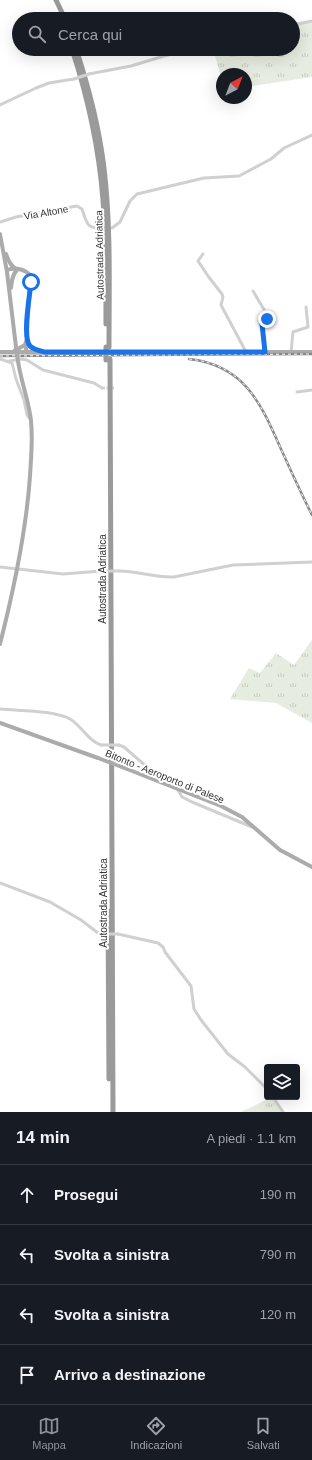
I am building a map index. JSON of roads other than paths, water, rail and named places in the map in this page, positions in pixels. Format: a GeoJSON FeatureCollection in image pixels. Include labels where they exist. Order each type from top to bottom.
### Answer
{"type":"FeatureCollection","features":[{"type":"Feature","properties":{"kind":"highway"},"geometry":{"type":"LineString","coordinates":[[53,0],[58,12]]}},
{"type":"Feature","properties":{"kind":"highway"},"geometry":{"type":"LineString","coordinates":[[56,0],[61,12]]}},
{"type":"Feature","properties":{"kind":"highway","name":"Autostrada Adriatica"},"geometry":{"type":"LineString","coordinates":[[74,56],[88,105],[101,180],[106,247],[108,347]]}},
{"type":"Feature","properties":{"kind":"highway","name":"Autostrada Adriatica"},"geometry":{"type":"LineString","coordinates":[[78,56],[92,104],[104,168],[109,231],[109,1112]]}},
{"type":"Feature","properties":{"kind":"highway","name":"Autostrada Adriatica"},"geometry":{"type":"LineString","coordinates":[[108,360],[113,1112]]}},
{"type":"Feature","properties":{"kind":"main road"},"geometry":{"type":"LineString","coordinates":[[0,234],[11,298],[18,361],[23,386],[30,409],[31,421],[29,487],[22,544],[18,569],[0,644]]}},
{"type":"Feature","properties":{"kind":"main road"},"geometry":{"type":"LineString","coordinates":[[2,246],[13,268],[17,270]]}},
{"type":"Feature","properties":{"kind":"main road"},"geometry":{"type":"LineString","coordinates":[[7,270],[24,270],[31,276],[27,320],[27,352]]}},
{"type":"Feature","properties":{"kind":"main road"},"geometry":{"type":"LineString","coordinates":[[11,298],[12,279],[17,270]]}},
{"type":"Feature","properties":{"kind":"main road"},"geometry":{"type":"LineString","coordinates":[[27,342],[36,349],[45,352]]}},
{"type":"Feature","properties":{"kind":"main road"},"geometry":{"type":"LineString","coordinates":[[11,352],[27,342]]}},
{"type":"Feature","properties":{"kind":"main road"},"geometry":{"type":"LineString","coordinates":[[0,352],[312,352]]}},
{"type":"Feature","properties":{"kind":"main road","name":"Bitonto - Aeroporto di Palese"},"geometry":{"type":"LineString","coordinates":[[0,723],[122,767],[221,806],[234,812],[280,850],[298,861],[312,867]]}},
{"type":"Feature","properties":{"kind":"street"},"geometry":{"type":"LineString","coordinates":[[300,24],[312,21]]}},
{"type":"Feature","properties":{"kind":"street"},"geometry":{"type":"LineString","coordinates":[[0,105],[42,86],[89,74],[131,66],[164,56]]}},
{"type":"Feature","properties":{"kind":"street"},"geometry":{"type":"LineString","coordinates":[[112,228],[120,222],[130,201],[137,194],[204,178],[239,176],[272,159],[284,148],[312,135]]}},
{"type":"Feature","properties":{"kind":"street","name":"Via Altone"},"geometry":{"type":"LineString","coordinates":[[0,222],[16,217],[77,206],[82,209],[86,222],[89,226],[94,228],[103,228]]}},
{"type":"Feature","properties":{"kind":"street"},"geometry":{"type":"LineString","coordinates":[[203,254],[198,261],[222,294],[223,297],[220,305],[246,352]]}},
{"type":"Feature","properties":{"kind":"street"},"geometry":{"type":"LineString","coordinates":[[253,291],[269,318],[262,324],[265,352]]}},
{"type":"Feature","properties":{"kind":"street"},"geometry":{"type":"LineString","coordinates":[[291,352],[292,332],[308,328],[306,307]]}},
{"type":"Feature","properties":{"kind":"street"},"geometry":{"type":"LineString","coordinates":[[0,359],[9,361],[27,360],[43,370],[94,383],[102,388]]}},
{"type":"Feature","properties":{"kind":"street"},"geometry":{"type":"LineString","coordinates":[[9,361],[13,364],[27,414],[31,421]]}},
{"type":"Feature","properties":{"kind":"street"},"geometry":{"type":"LineString","coordinates":[[297,392],[312,390]]}},
{"type":"Feature","properties":{"kind":"street"},"geometry":{"type":"LineString","coordinates":[[0,567],[63,574],[101,571],[138,572],[164,578],[240,565],[312,562]]}},
{"type":"Feature","properties":{"kind":"street"},"geometry":{"type":"LineString","coordinates":[[0,709],[61,715],[71,720],[94,742],[101,745],[124,746],[155,774]]}},
{"type":"Feature","properties":{"kind":"street"},"geometry":{"type":"LineString","coordinates":[[178,790],[182,797],[192,802],[253,827]]}},
{"type":"Feature","properties":{"kind":"street"},"geometry":{"type":"LineString","coordinates":[[0,883],[50,902],[82,920],[98,933],[118,934],[158,943],[163,947],[165,952],[191,986],[194,1009],[201,1020],[228,1054],[264,1086]]}},
{"type":"Feature","properties":{"kind":"street"},"geometry":{"type":"LineString","coordinates":[[275,1100],[283,1112]]}},
{"type":"Feature","properties":{"kind":"tunnel"},"geometry":{"type":"LineString","coordinates":[[102,388],[114,388]]}},
{"type":"Feature","properties":{"kind":"railway"},"geometry":{"type":"LineString","coordinates":[[0,356],[312,354]]}},
{"type":"Feature","properties":{"kind":"railway"},"geometry":{"type":"LineString","coordinates":[[189,359],[208,363],[224,369],[237,378],[248,389],[258,402],[266,417],[312,515]]}}]}
